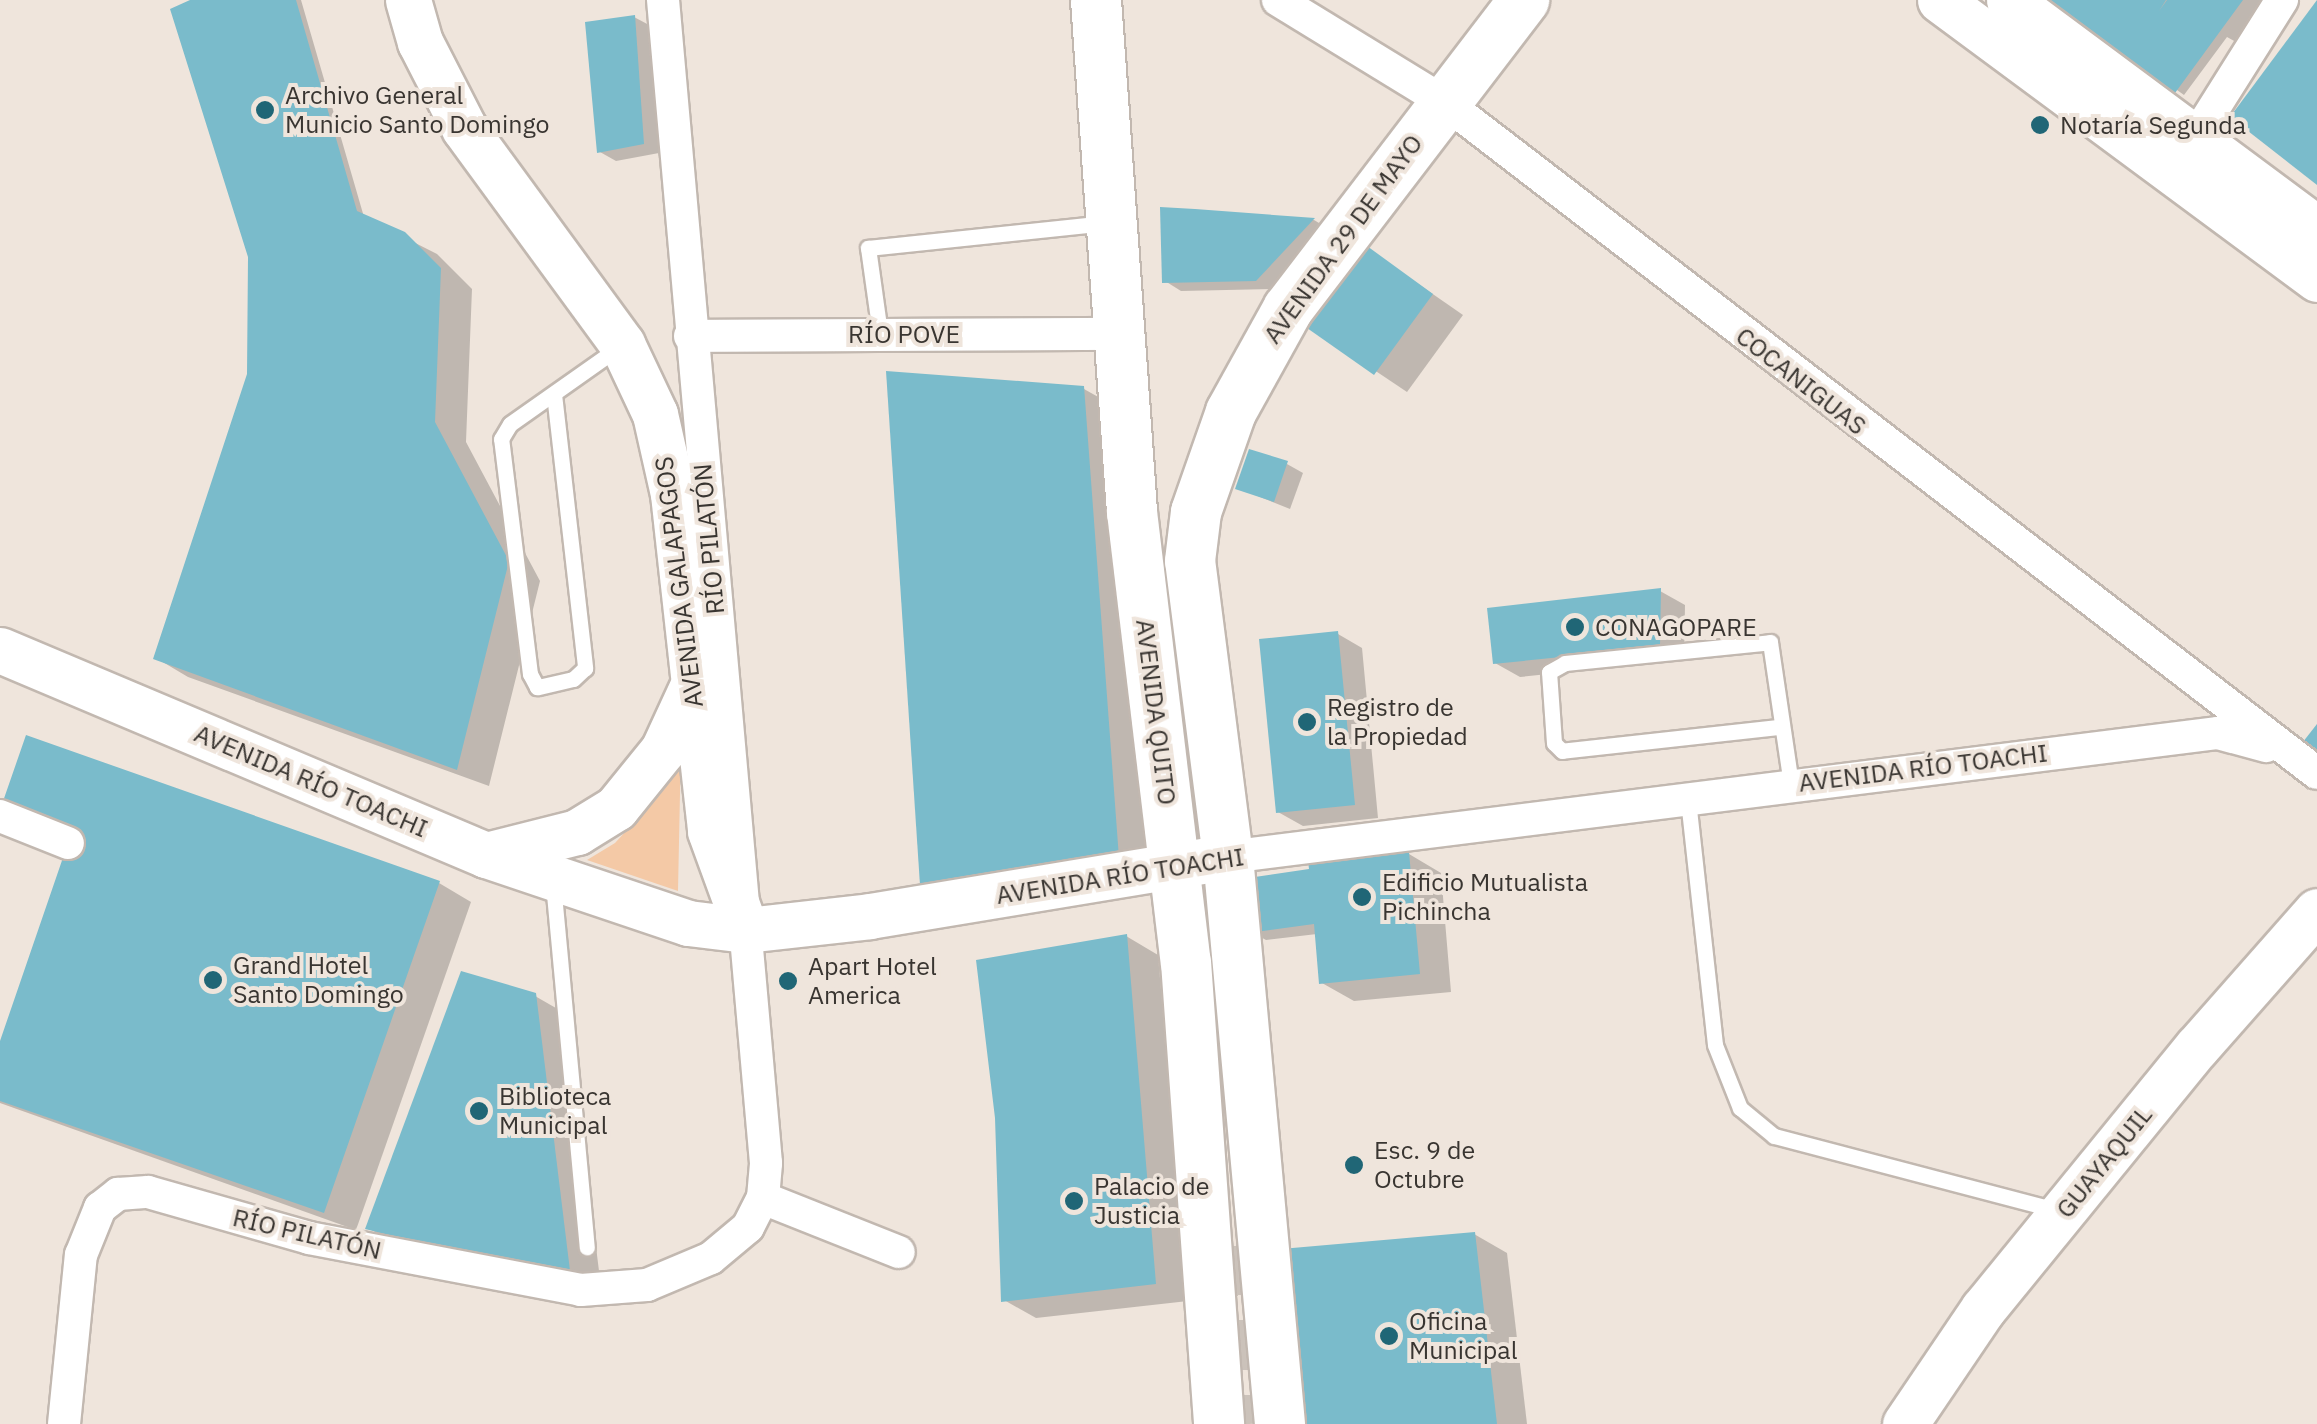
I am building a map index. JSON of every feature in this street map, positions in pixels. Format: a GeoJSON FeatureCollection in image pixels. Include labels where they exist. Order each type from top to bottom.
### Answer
{"type":"FeatureCollection","features":[{"type":"Feature","properties":{"kind":"main road","name":"AVENIDA GALAPAGOS"},"geometry":{"type":"LineString","coordinates":[[408,0],[420,42],[464,128],[622,344],[655,414],[667,465],[710,831],[746,930]]}},
{"type":"Feature","properties":{"kind":"main road","name":"AVENIDA QUITO"},"geometry":{"type":"LineString","coordinates":[[1096,0],[1132,512],[1175,866],[1220,1424]]}},
{"type":"Feature","properties":{"kind":"main road","name":"AVENIDA 29 DE MAYO"},"geometry":{"type":"LineString","coordinates":[[1228,856],[1190,562],[1196,512],[1231,412],[1288,309],[1443,101],[1524,0]]}},
{"type":"Feature","properties":{"kind":"main road"},"geometry":{"type":"LineString","coordinates":[[1940,0],[2185,154],[2317,229]]}},
{"type":"Feature","properties":{"kind":"main road"},"geometry":{"type":"LineString","coordinates":[[2008,0],[2185,154],[2317,279]]}},
{"type":"Feature","properties":{"kind":"main road"},"geometry":{"type":"LineString","coordinates":[[1110,215],[1127,257],[1168,539],[1221,390],[1288,309]]}},
{"type":"Feature","properties":{"kind":"main road","name":"AVENIDA RÍO TOACHI"},"geometry":{"type":"LineString","coordinates":[[0,650],[486,855],[553,881],[688,923],[746,930],[1228,856]]}},
{"type":"Feature","properties":{"kind":"main road"},"geometry":{"type":"LineString","coordinates":[[486,855],[554,840],[616,808],[663,750],[692,688]]}},
{"type":"Feature","properties":{"kind":"main road"},"geometry":{"type":"LineString","coordinates":[[1228,856],[1280,1424]]}},
{"type":"Feature","properties":{"kind":"main road","name":"GUAYAQUIL"},"geometry":{"type":"LineString","coordinates":[[1905,1424],[1983,1309],[2317,911]]}},
{"type":"Feature","properties":{"kind":"street","name":"RÍO PILATÓN"},"geometry":{"type":"LineString","coordinates":[[64,1424],[81,1255],[100,1208],[118,1194],[148,1192],[309,1238],[581,1290],[647,1285],[712,1258],[748,1227],[763,1198],[746,930],[663,0]]}},
{"type":"Feature","properties":{"kind":"street","name":"COCANIGUAS"},"geometry":{"type":"LineString","coordinates":[[1278,0],[1443,101],[2317,773]]}},
{"type":"Feature","properties":{"kind":"street"},"geometry":{"type":"LineString","coordinates":[[2185,154],[2282,0]]}},
{"type":"Feature","properties":{"kind":"street","name":"RÍO POVE"},"geometry":{"type":"LineString","coordinates":[[690,336],[1118,334]]}},
{"type":"Feature","properties":{"kind":"street","name":"AVENIDA RÍO TOACHI"},"geometry":{"type":"LineString","coordinates":[[1228,856],[2218,734],[2285,752]]}},
{"type":"Feature","properties":{"kind":"street"},"geometry":{"type":"LineString","coordinates":[[0,816],[68,843]]}},
{"type":"Feature","properties":{"kind":"street"},"geometry":{"type":"LineString","coordinates":[[763,1198],[899,1252]]}},
{"type":"Feature","properties":{"kind":"lane"},"geometry":{"type":"LineString","coordinates":[[880,333],[868,248],[1110,215]]}},
{"type":"Feature","properties":{"kind":"lane"},"geometry":{"type":"LineString","coordinates":[[554,394],[584,668],[573,680],[537,687],[530,674],[500,447],[510,424],[622,344]]}},
{"type":"Feature","properties":{"kind":"lane"},"geometry":{"type":"LineString","coordinates":[[1778,727],[1562,751],[1554,742],[1549,672],[1565,662],[1770,642],[1778,727],[1790,784]]}},
{"type":"Feature","properties":{"kind":"lane"},"geometry":{"type":"LineString","coordinates":[[1688,800],[1715,1045],[1740,1108],[1774,1136],[2064,1212]]}},
{"type":"Feature","properties":{"kind":"lane"},"geometry":{"type":"LineString","coordinates":[[553,881],[587,1247]]}},
{"type":"Feature","properties":{"kind":"shaded area"},"geometry":{"type":"Polygon","coordinates":[[[681,745],[678,891],[587,860],[615,843],[648,807],[681,745]]]}},
{"type":"Feature","properties":{"kind":"building"},"geometry":{"type":"Polygon","coordinates":[[[190,0],[296,0],[357,211],[405,232],[441,268],[435,422],[509,561],[457,770],[153,659],[247,374],[248,257],[170,9],[190,0]]]}},
{"type":"Feature","properties":{"kind":"building"},"geometry":{"type":"Polygon","coordinates":[[[2047,0],[2166,0],[2159,11],[2167,0],[2243,0],[2175,93],[2047,0]]]}},
{"type":"Feature","properties":{"kind":"building"},"geometry":{"type":"Polygon","coordinates":[[[2317,0],[2317,185],[2230,117],[2317,0]]]}},
{"type":"Feature","properties":{"kind":"building"},"geometry":{"type":"Polygon","coordinates":[[[635,15],[644,144],[597,153],[585,22],[635,15]]]}},
{"type":"Feature","properties":{"kind":"building"},"geometry":{"type":"Polygon","coordinates":[[[1160,207],[1315,218],[1256,281],[1162,283],[1160,207]]]}},
{"type":"Feature","properties":{"kind":"building"},"geometry":{"type":"Polygon","coordinates":[[[1367,246],[1433,294],[1374,375],[1307,328],[1367,246]]]}},
{"type":"Feature","properties":{"kind":"building"},"geometry":{"type":"Polygon","coordinates":[[[886,371],[1084,386],[1119,858],[920,885],[886,371]]]}},
{"type":"Feature","properties":{"kind":"building"},"geometry":{"type":"Polygon","coordinates":[[[1249,449],[1288,461],[1274,502],[1235,489],[1249,449]]]}},
{"type":"Feature","properties":{"kind":"building","name":"CONAGOPARE"},"geometry":{"type":"Polygon","coordinates":[[[1661,588],[1660,647],[1493,664],[1487,608],[1661,588]]]}},
{"type":"Feature","properties":{"kind":"building","name":"Registro de la Propiedad"},"geometry":{"type":"Polygon","coordinates":[[[1338,631],[1355,805],[1276,813],[1259,639],[1338,631]]]}},
{"type":"Feature","properties":{"kind":"building"},"geometry":{"type":"Polygon","coordinates":[[[2317,724],[2317,761],[2299,747],[2317,724]]]}},
{"type":"Feature","properties":{"kind":"building","name":"Grand Hotel Santo Domingo"},"geometry":{"type":"Polygon","coordinates":[[[26,735],[440,881],[324,1213],[0,1101],[0,1041],[68,843],[0,810],[26,735]]]}},
{"type":"Feature","properties":{"kind":"building","name":"Edificio Mutualista Pichincha"},"geometry":{"type":"Polygon","coordinates":[[[1409,852],[1420,974],[1319,984],[1314,924],[1248,933],[1241,879],[1309,869],[1308,861],[1409,852]]]}},
{"type":"Feature","properties":{"kind":"building"},"geometry":{"type":"Polygon","coordinates":[[[1127,934],[1156,1284],[1001,1302],[995,1118],[976,960],[1127,934]]]}},
{"type":"Feature","properties":{"kind":"building","name":"Biblioteca Municipal"},"geometry":{"type":"Polygon","coordinates":[[[461,971],[536,993],[571,1279],[365,1229],[461,971]]]}},
{"type":"Feature","properties":{"kind":"building","name":"Oficina Municipal"},"geometry":{"type":"Polygon","coordinates":[[[1475,1232],[1497,1424],[1299,1424],[1281,1249],[1475,1232]]]}},
{"type":"Feature","properties":{"kind":"tunnel"},"geometry":{"type":"LineString","coordinates":[[1174,614],[1194,838]]}},
{"type":"Feature","properties":{"kind":"tunnel"},"geometry":{"type":"LineString","coordinates":[[1230,1246],[1246,1424]]}},
{"type":"Feature","properties":{"kind":"place","name":"Archivo General Municio Santo Domingo"},"geometry":{"type":"Point","coordinates":[265,110]}},
{"type":"Feature","properties":{"kind":"place","name":"Notaría Segunda"},"geometry":{"type":"Point","coordinates":[2040,125]}},
{"type":"Feature","properties":{"kind":"place","name":"CONAGOPARE"},"geometry":{"type":"Point","coordinates":[1575,627]}},
{"type":"Feature","properties":{"kind":"place","name":"Registro de la Propiedad"},"geometry":{"type":"Point","coordinates":[1307,722]}},
{"type":"Feature","properties":{"kind":"place","name":"Edificio Mutualista Pichincha"},"geometry":{"type":"Point","coordinates":[1362,897]}},
{"type":"Feature","properties":{"kind":"place","name":"Grand Hotel Santo Domingo"},"geometry":{"type":"Point","coordinates":[213,980]}},
{"type":"Feature","properties":{"kind":"place","name":"Apart Hotel America"},"geometry":{"type":"Point","coordinates":[788,981]}},
{"type":"Feature","properties":{"kind":"place","name":"Biblioteca Municipal"},"geometry":{"type":"Point","coordinates":[479,1111]}},
{"type":"Feature","properties":{"kind":"place","name":"Esc. 9 de Octubre"},"geometry":{"type":"Point","coordinates":[1354,1165]}},
{"type":"Feature","properties":{"kind":"place","name":"Palacio de Justicia"},"geometry":{"type":"Point","coordinates":[1074,1201]}},
{"type":"Feature","properties":{"kind":"place","name":"Oficina Municipal"},"geometry":{"type":"Point","coordinates":[1389,1336]}}]}
